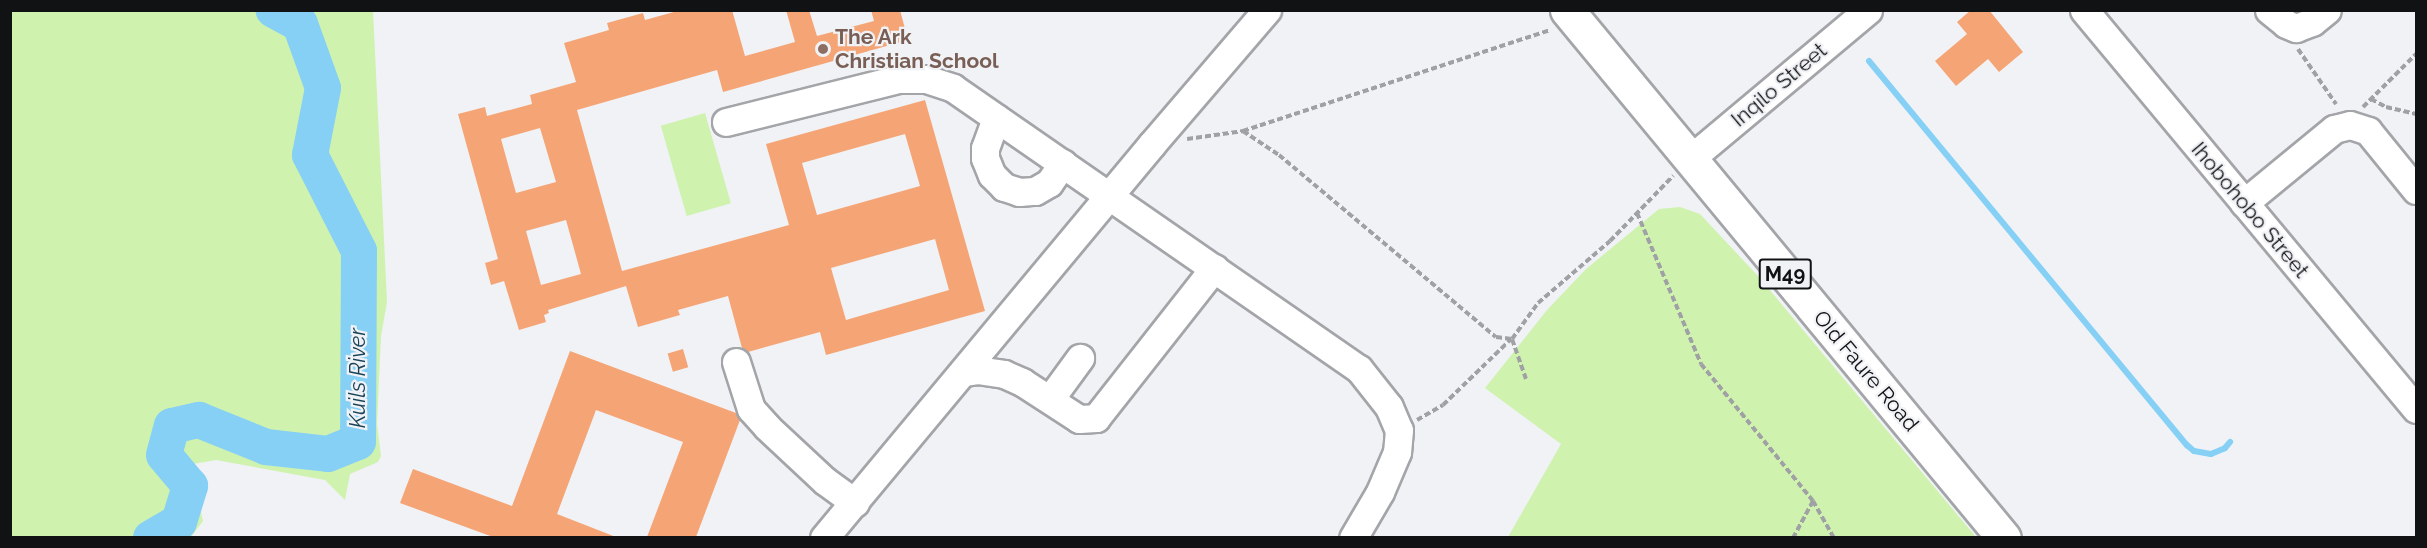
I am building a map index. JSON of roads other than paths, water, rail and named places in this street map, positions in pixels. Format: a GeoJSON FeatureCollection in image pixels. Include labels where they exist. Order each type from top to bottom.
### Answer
{"type":"FeatureCollection","features":[{"type":"Feature","properties":{"kind":"main road","name":"Old Faure Road"},"geometry":{"type":"LineString","coordinates":[[1572,16],[2004,537]]}},
{"type":"Feature","properties":{"kind":"street"},"geometry":{"type":"LineString","coordinates":[[824,537],[855,503],[1152,144],[1267,10]]}},
{"type":"Feature","properties":{"kind":"street","name":"Inqilo Street"},"geometry":{"type":"LineString","coordinates":[[1690,159],[1868,10]]}},
{"type":"Feature","properties":{"kind":"street","name":"Ihobohobo Street"},"geometry":{"type":"LineString","coordinates":[[2084,10],[2416,409]]}},
{"type":"Feature","properties":{"kind":"street"},"geometry":{"type":"LineString","coordinates":[[2269,10],[2286,24],[2296,28],[2312,22],[2327,10]]}},
{"type":"Feature","properties":{"kind":"street"},"geometry":{"type":"LineString","coordinates":[[726,122],[913,77],[940,82],[996,118],[1359,369],[1389,407],[1399,430],[1396,452],[1380,492],[1353,537]]}},
{"type":"Feature","properties":{"kind":"street"},"geometry":{"type":"LineString","coordinates":[[996,118],[985,148],[986,158],[992,175],[1004,187],[1019,192],[1035,191],[1049,183],[1063,163]]}},
{"type":"Feature","properties":{"kind":"street"},"geometry":{"type":"LineString","coordinates":[[2244,203],[2334,129],[2350,122],[2368,131],[2416,190]]}},
{"type":"Feature","properties":{"kind":"street"},"geometry":{"type":"LineString","coordinates":[[965,372],[977,370],[1004,374],[1050,399],[1079,419],[1096,418],[1214,268]]}},
{"type":"Feature","properties":{"kind":"street"},"geometry":{"type":"LineString","coordinates":[[989,341],[1004,374]]}},
{"type":"Feature","properties":{"kind":"street"},"geometry":{"type":"LineString","coordinates":[[1050,399],[1080,358]]}},
{"type":"Feature","properties":{"kind":"street"},"geometry":{"type":"LineString","coordinates":[[736,362],[751,409],[756,415],[818,474],[855,503]]}},
{"type":"Feature","properties":{"kind":"waterway","name":"Kuils River"},"geometry":{"type":"LineString","coordinates":[[151,538],[179,522],[190,486],[164,455],[172,426],[199,420],[266,447],[328,454],[358,442],[359,251],[310,155],[323,88],[300,24],[274,10]]}},
{"type":"Feature","properties":{"kind":"waterway"},"geometry":{"type":"LineString","coordinates":[[1869,61],[2187,445],[2194,451],[2211,454],[2225,448],[2230,442]]}},
{"type":"Feature","properties":{"kind":"place","name":"The Ark Christian School"},"geometry":{"type":"Point","coordinates":[823,49]}}]}
